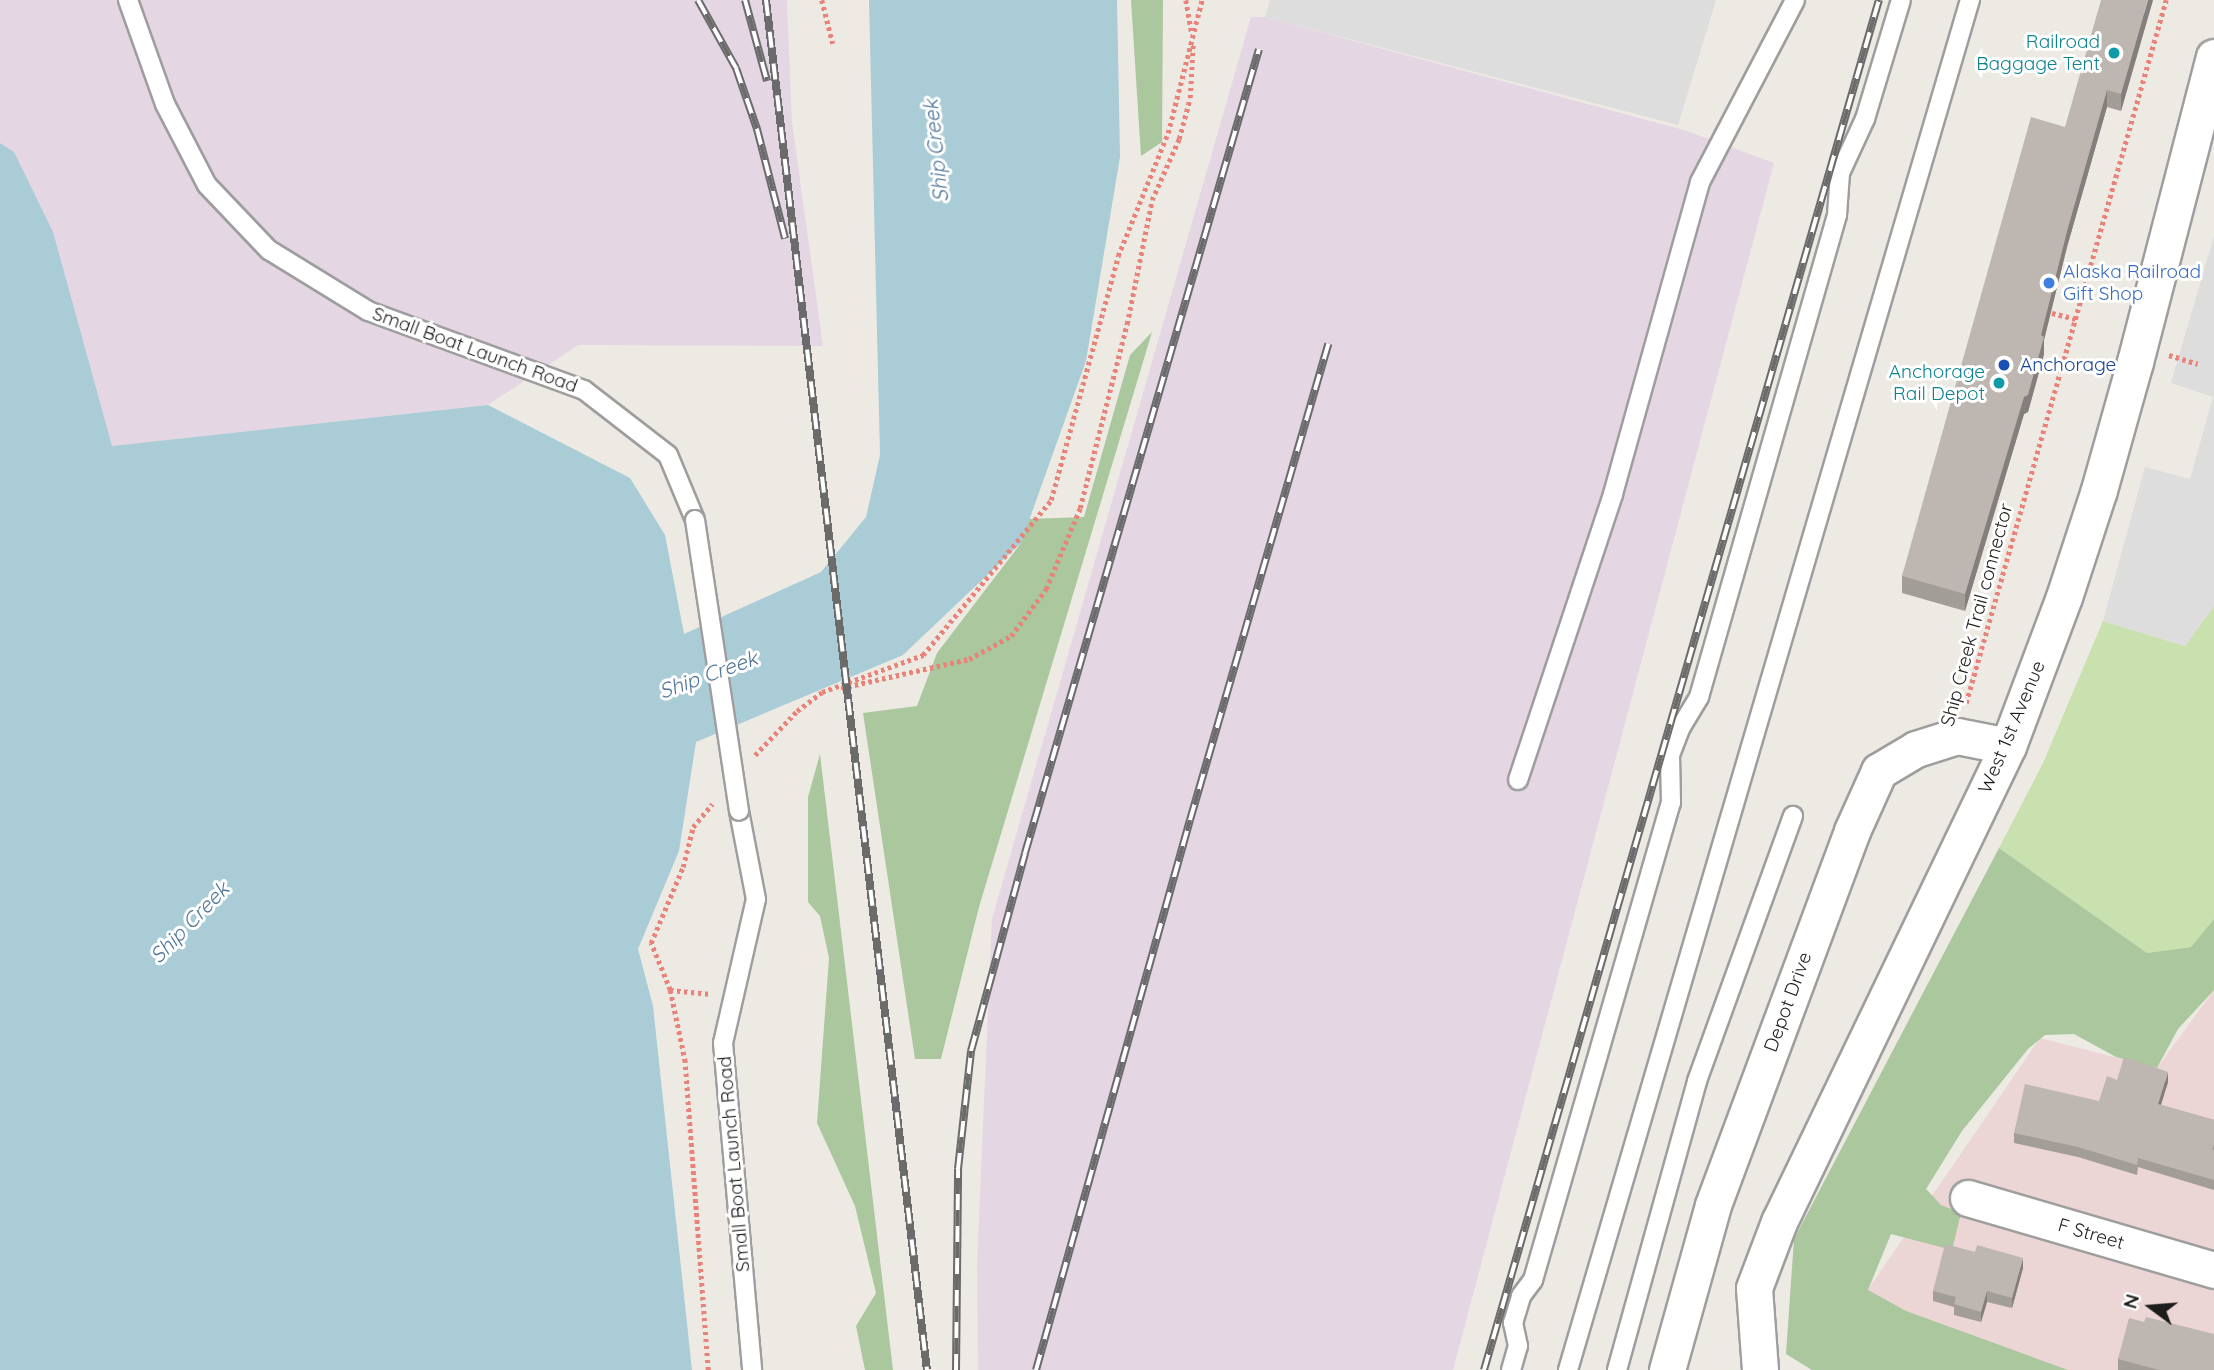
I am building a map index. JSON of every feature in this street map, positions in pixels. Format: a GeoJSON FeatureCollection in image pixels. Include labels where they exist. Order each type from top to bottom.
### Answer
{"type":"FeatureCollection","features":[{"type":"Feature","properties":{"kind":"street","name":"West 1st Avenue"},"geometry":{"type":"LineString","coordinates":[[1760,1370],[1754,1288],[1779,1222],[2008,746],[2064,597],[2099,490],[2214,57]]}},
{"type":"Feature","properties":{"kind":"street","name":"Depot Drive"},"geometry":{"type":"LineString","coordinates":[[1667,1370],[1713,1205],[1852,831],[1879,771],[1916,749],[1957,736],[2008,746]]}},
{"type":"Feature","properties":{"kind":"street","name":"F Street"},"geometry":{"type":"LineString","coordinates":[[1968,1198],[2214,1269]]}},
{"type":"Feature","properties":{"kind":"lane","name":"Small Boat Launch Road"},"geometry":{"type":"LineString","coordinates":[[128,0],[165,104],[207,185],[269,250],[368,311],[584,390],[668,455],[695,520],[755,900],[723,1043],[752,1370]]}},
{"type":"Feature","properties":{"kind":"lane"},"geometry":{"type":"LineString","coordinates":[[1518,780],[1613,494],[1700,182],[1795,0]]}},
{"type":"Feature","properties":{"kind":"lane"},"geometry":{"type":"LineString","coordinates":[[1511,1370],[1518,1346],[1513,1323],[1521,1296],[1533,1280],[1671,803],[1670,755],[1681,727],[1699,697],[1837,215],[1840,173],[1865,119],[1900,0]]}},
{"type":"Feature","properties":{"kind":"lane"},"geometry":{"type":"LineString","coordinates":[[1568,1370],[1970,0]]}},
{"type":"Feature","properties":{"kind":"lane"},"geometry":{"type":"LineString","coordinates":[[1617,1370],[1697,1081],[1794,816]]}},
{"type":"Feature","properties":{"kind":"path"},"geometry":{"type":"LineString","coordinates":[[822,0],[833,44]]}},
{"type":"Feature","properties":{"kind":"path"},"geometry":{"type":"LineString","coordinates":[[822,692],[969,659],[1011,636],[1046,589],[1080,508],[1112,383],[1152,200],[1180,139],[1190,98],[1194,38],[1186,0]]}},
{"type":"Feature","properties":{"kind":"path"},"geometry":{"type":"LineString","coordinates":[[750,760],[797,711],[822,692],[923,655],[1051,500],[1118,257],[1168,133],[1202,0]]}},
{"type":"Feature","properties":{"kind":"path","name":"Ship Creek Trail connector"},"geometry":{"type":"LineString","coordinates":[[1957,736],[2166,0]]}},
{"type":"Feature","properties":{"kind":"path"},"geometry":{"type":"LineString","coordinates":[[2052,313],[2076,319]]}},
{"type":"Feature","properties":{"kind":"path"},"geometry":{"type":"LineString","coordinates":[[2167,355],[2198,364]]}},
{"type":"Feature","properties":{"kind":"path"},"geometry":{"type":"LineString","coordinates":[[708,1370],[685,1062],[670,990],[651,943],[683,867],[693,827],[718,798]]}},
{"type":"Feature","properties":{"kind":"path"},"geometry":{"type":"LineString","coordinates":[[670,990],[734,997]]}},
{"type":"Feature","properties":{"kind":"shaded area"},"geometry":{"type":"Polygon","coordinates":[[[0,0],[787,0],[792,122],[823,346],[578,345],[488,405],[112,446],[81,343],[14,152],[0,143],[0,0]]]}},
{"type":"Feature","properties":{"kind":"shaded area"},"geometry":{"type":"Polygon","coordinates":[[[1270,0],[1716,0],[1678,125],[1265,17],[1270,0]]]}},
{"type":"Feature","properties":{"kind":"shaded area"},"geometry":{"type":"Polygon","coordinates":[[[1251,17],[1265,17],[1684,130],[1774,163],[1453,1370],[978,1370],[977,1263],[992,919],[1251,17]]]}},
{"type":"Feature","properties":{"kind":"shaded area"},"geometry":{"type":"Polygon","coordinates":[[[2214,236],[2214,606],[2185,646],[2103,621],[2145,467],[2190,479],[2213,397],[2171,383],[2214,236]]]}},
{"type":"Feature","properties":{"kind":"shaded area"},"geometry":{"type":"Polygon","coordinates":[[[2214,990],[2214,1370],[1813,1370],[2040,1038],[2157,1068],[2214,990]]]}},
{"type":"Feature","properties":{"kind":"green space"},"geometry":{"type":"Polygon","coordinates":[[[1131,0],[1163,0],[1162,142],[1141,156],[1131,0]]]}},
{"type":"Feature","properties":{"kind":"green space"},"geometry":{"type":"Polygon","coordinates":[[[1152,332],[979,907],[941,1059],[915,1059],[863,713],[917,706],[937,653],[1021,543],[1029,519],[1084,517],[1130,355],[1152,332]]]}},
{"type":"Feature","properties":{"kind":"green space"},"geometry":{"type":"Polygon","coordinates":[[[2214,606],[2214,919],[2191,947],[2147,953],[1999,848],[2043,763],[2103,621],[2185,646],[2214,606]]]}},
{"type":"Feature","properties":{"kind":"green space"},"geometry":{"type":"Polygon","coordinates":[[[820,754],[893,1370],[865,1370],[856,1326],[876,1293],[855,1206],[817,1123],[829,958],[820,916],[808,902],[808,797],[820,754]]]}},
{"type":"Feature","properties":{"kind":"green space"},"geometry":{"type":"Polygon","coordinates":[[[1999,848],[2147,953],[2191,947],[2214,919],[2214,990],[2178,1029],[2157,1068],[2116,1057],[2074,1034],[2045,1035],[2028,1049],[1962,1131],[1926,1189],[1941,1205],[1961,1213],[1952,1250],[1891,1234],[1868,1290],[1906,1311],[2068,1370],[1812,1370],[1786,1354],[1794,1239],[1999,848]]]}},
{"type":"Feature","properties":{"kind":"water","name":"Ship Creek"},"geometry":{"type":"Polygon","coordinates":[[[869,0],[1117,0],[1120,157],[1086,361],[1021,543],[903,655],[696,742],[679,851],[638,949],[653,1006],[692,1370],[0,1370],[0,143],[14,152],[53,232],[112,446],[488,405],[630,478],[665,535],[684,634],[821,572],[866,517],[880,455],[869,0]]]}},
{"type":"Feature","properties":{"kind":"building","name":"Anchorage Rail Depot"},"geometry":{"type":"Polygon","coordinates":[[[2101,0],[2148,0],[2121,94],[2107,90],[2067,231],[2041,335],[2044,337],[2028,395],[2024,397],[1965,594],[1902,576],[2031,117],[2065,127],[2101,0]]]}},
{"type":"Feature","properties":{"kind":"building"},"geometry":{"type":"Polygon","coordinates":[[[2124,1057],[2168,1072],[2158,1104],[2214,1120],[2214,1180],[2138,1158],[2137,1165],[2078,1147],[2014,1133],[2025,1084],[2099,1101],[2107,1076],[2117,1080],[2124,1057]]]}},
{"type":"Feature","properties":{"kind":"building"},"geometry":{"type":"Polygon","coordinates":[[[1945,1244],[1975,1252],[1977,1245],[2023,1258],[2012,1298],[1987,1291],[1981,1312],[1954,1304],[1956,1297],[1933,1291],[1945,1244]]]}},
{"type":"Feature","properties":{"kind":"building"},"geometry":{"type":"Polygon","coordinates":[[[2146,1317],[2214,1334],[2214,1370],[2159,1370],[2118,1359],[2129,1318],[2144,1322],[2146,1317]]]}},
{"type":"Feature","properties":{"kind":"railway"},"geometry":{"type":"LineString","coordinates":[[698,0],[736,68],[757,129],[785,238]]}},
{"type":"Feature","properties":{"kind":"railway"},"geometry":{"type":"LineString","coordinates":[[745,0],[767,81]]}},
{"type":"Feature","properties":{"kind":"railway"},"geometry":{"type":"LineString","coordinates":[[766,0],[927,1370]]}},
{"type":"Feature","properties":{"kind":"railway"},"geometry":{"type":"LineString","coordinates":[[1484,1370],[1879,0]]}},
{"type":"Feature","properties":{"kind":"railway"},"geometry":{"type":"LineString","coordinates":[[956,1370],[958,1169],[971,1051],[1025,853],[1259,49]]}},
{"type":"Feature","properties":{"kind":"railway"},"geometry":{"type":"LineString","coordinates":[[1036,1370],[1190,820],[1328,344]]}},
{"type":"Feature","properties":{"kind":"place","name":"Railroad Baggage Tent"},"geometry":{"type":"Point","coordinates":[2114,53]}},
{"type":"Feature","properties":{"kind":"place","name":"Alaska Railroad Gift Shop"},"geometry":{"type":"Point","coordinates":[2049,283]}},
{"type":"Feature","properties":{"kind":"place","name":"Anchorage"},"geometry":{"type":"Point","coordinates":[2004,365]}},
{"type":"Feature","properties":{"kind":"place","name":"Anchorage Rail Depot"},"geometry":{"type":"Point","coordinates":[1999,383]}}]}
